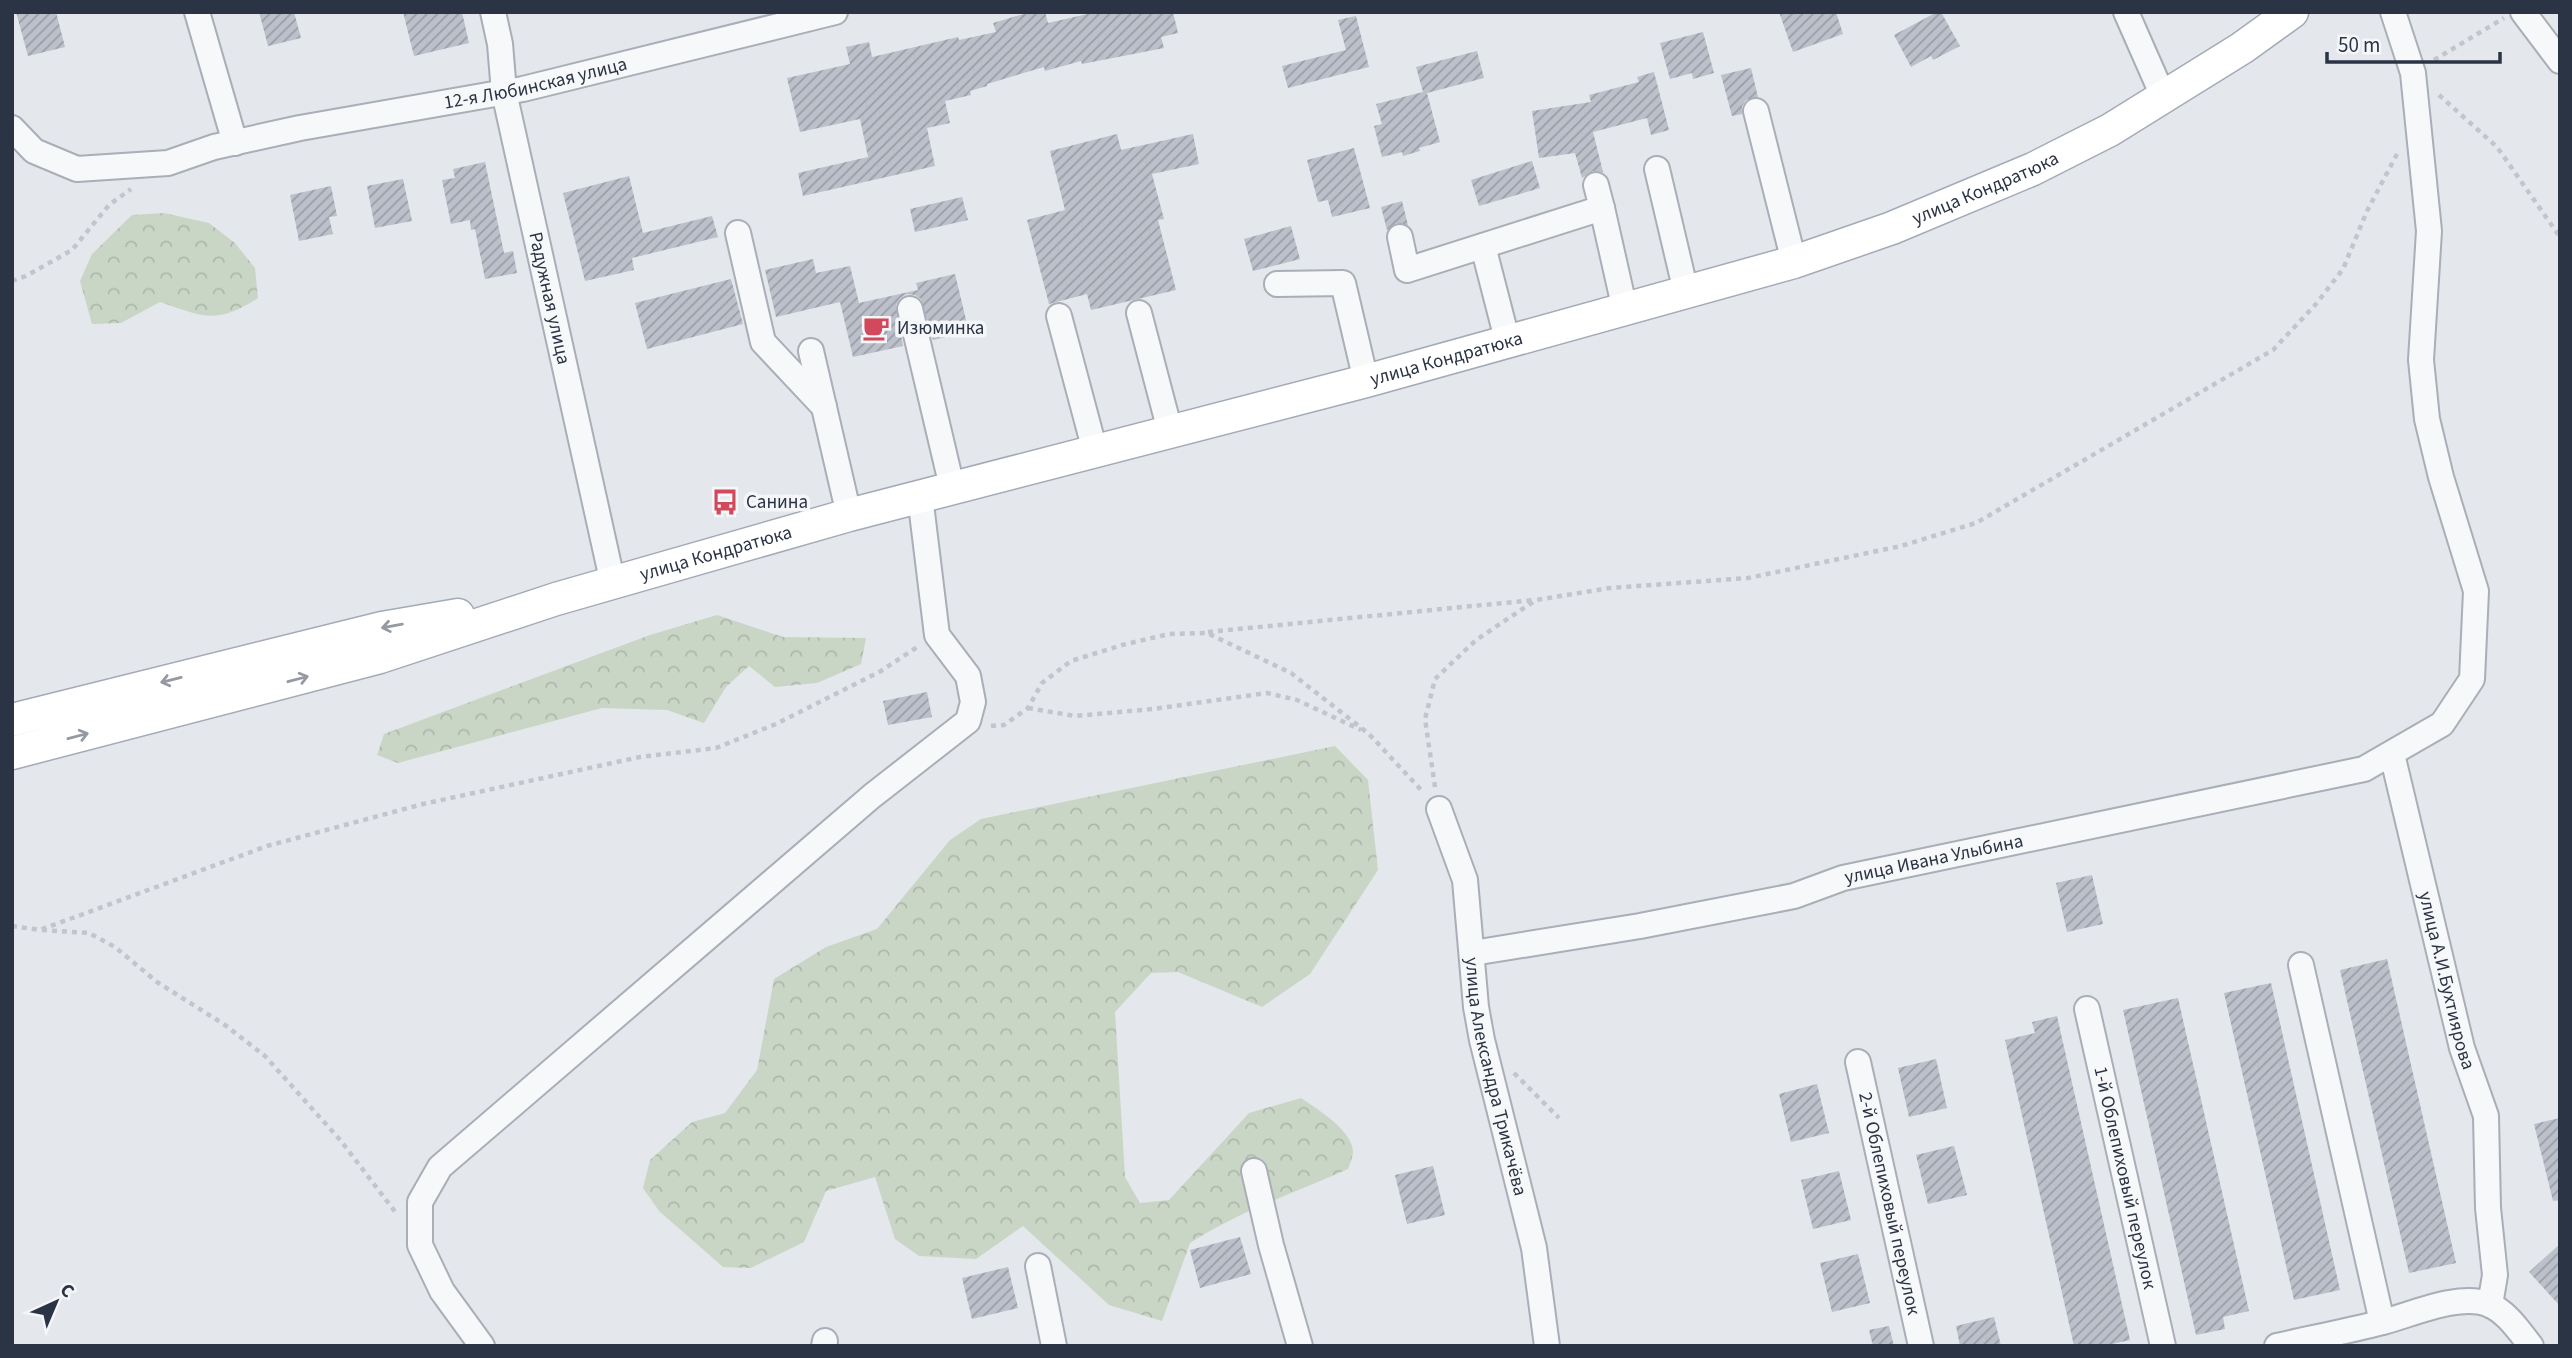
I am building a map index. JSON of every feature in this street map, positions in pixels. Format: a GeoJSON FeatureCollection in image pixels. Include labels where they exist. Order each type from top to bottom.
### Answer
{"type":"FeatureCollection","features":[{"type":"Feature","properties":{"kind":"main road","name":"улица Кондратюка"},"geometry":{"type":"LineString","coordinates":[[556,599],[952,487],[1508,343],[1794,262],[1892,229],[2021,174],[2110,130],[2242,48],[2292,12]]}},
{"type":"Feature","properties":{"kind":"main road"},"geometry":{"type":"LineString","coordinates":[[12,720],[382,628],[556,599]]}},
{"type":"Feature","properties":{"kind":"main road"},"geometry":{"type":"LineString","coordinates":[[12,753],[380,657],[556,599]]}},
{"type":"Feature","properties":{"kind":"street"},"geometry":{"type":"LineString","coordinates":[[197,12],[235,143]]}},
{"type":"Feature","properties":{"kind":"street","name":"Радужная улица"},"geometry":{"type":"LineString","coordinates":[[493,12],[500,44],[504,92],[613,584]]}},
{"type":"Feature","properties":{"kind":"street","name":"12-я Любинская улица"},"geometry":{"type":"LineString","coordinates":[[12,128],[34,151],[77,169],[168,163],[214,147],[300,128],[523,89],[835,12]]}},
{"type":"Feature","properties":{"kind":"street"},"geometry":{"type":"LineString","coordinates":[[2126,12],[2164,96]]}},
{"type":"Feature","properties":{"kind":"street","name":"улица Ивана Улыбина"},"geometry":{"type":"LineString","coordinates":[[1473,953],[1640,926],[1794,896],[1843,878],[2364,769],[2442,724],[2472,680],[2476,591],[2441,477],[2427,419],[2421,360],[2429,231],[2413,73],[2393,12]]}},
{"type":"Feature","properties":{"kind":"street"},"geometry":{"type":"LineString","coordinates":[[2523,12],[2560,61]]}},
{"type":"Feature","properties":{"kind":"street"},"geometry":{"type":"LineString","coordinates":[[1756,111],[1794,262]]}},
{"type":"Feature","properties":{"kind":"street"},"geometry":{"type":"LineString","coordinates":[[1657,169],[1686,292]]}},
{"type":"Feature","properties":{"kind":"street"},"geometry":{"type":"LineString","coordinates":[[1400,237],[1407,270],[1483,246],[1599,197],[1625,310]]}},
{"type":"Feature","properties":{"kind":"street"},"geometry":{"type":"LineString","coordinates":[[738,233],[763,342],[824,407]]}},
{"type":"Feature","properties":{"kind":"street"},"geometry":{"type":"LineString","coordinates":[[1483,246],[1508,343]]}},
{"type":"Feature","properties":{"kind":"street"},"geometry":{"type":"LineString","coordinates":[[1277,284],[1343,283],[1366,381]]}},
{"type":"Feature","properties":{"kind":"street"},"geometry":{"type":"LineString","coordinates":[[910,309],[952,487]]}},
{"type":"Feature","properties":{"kind":"street"},"geometry":{"type":"LineString","coordinates":[[1139,313],[1170,431]]}},
{"type":"Feature","properties":{"kind":"street"},"geometry":{"type":"LineString","coordinates":[[1059,316],[1095,451]]}},
{"type":"Feature","properties":{"kind":"street"},"geometry":{"type":"LineString","coordinates":[[811,351],[849,515]]}},
{"type":"Feature","properties":{"kind":"street"},"geometry":{"type":"LineString","coordinates":[[482,1346],[442,1291],[420,1245],[420,1202],[440,1167],[872,796],[968,721],[972,702],[968,676],[937,635],[920,496]]}},
{"type":"Feature","properties":{"kind":"street","name":"улица А.И.Бухтиярова"},"geometry":{"type":"LineString","coordinates":[[2392,754],[2462,1048],[2486,1116],[2488,1208],[2495,1275],[2490,1305]]}},
{"type":"Feature","properties":{"kind":"street","name":"улица Александра Трикачёва"},"geometry":{"type":"LineString","coordinates":[[1439,809],[1465,880],[1476,1007],[1534,1248],[1547,1346]]}},
{"type":"Feature","properties":{"kind":"street"},"geometry":{"type":"LineString","coordinates":[[2301,965],[2382,1322]]}},
{"type":"Feature","properties":{"kind":"street","name":"1-й Облепиховый переулок"},"geometry":{"type":"LineString","coordinates":[[2087,1009],[2163,1346]]}},
{"type":"Feature","properties":{"kind":"street","name":"2-й Облепиховый переулок"},"geometry":{"type":"LineString","coordinates":[[1858,1062],[1921,1346]]}},
{"type":"Feature","properties":{"kind":"street"},"geometry":{"type":"LineString","coordinates":[[1254,1171],[1271,1245],[1300,1346]]}},
{"type":"Feature","properties":{"kind":"street"},"geometry":{"type":"LineString","coordinates":[[1038,1266],[1054,1346]]}},
{"type":"Feature","properties":{"kind":"street"},"geometry":{"type":"LineString","coordinates":[[2277,1346],[2454,1302],[2474,1300],[2490,1305],[2506,1315],[2531,1346]]}},
{"type":"Feature","properties":{"kind":"path"},"geometry":{"type":"LineString","coordinates":[[2513,12],[2413,73],[2497,147],[2560,237]]}},
{"type":"Feature","properties":{"kind":"path"},"geometry":{"type":"LineString","coordinates":[[968,721],[985,727],[1004,724],[1028,708],[1042,683],[1071,662],[1122,645],[1168,634],[1207,633],[1536,600],[1610,588],[1748,578],[1901,546],[1976,523],[2273,350],[2316,304],[2343,269],[2367,211],[2398,151]]}},
{"type":"Feature","properties":{"kind":"path"},"geometry":{"type":"LineString","coordinates":[[12,281],[72,250],[109,205],[168,163]]}},
{"type":"Feature","properties":{"kind":"path"},"geometry":{"type":"LineString","coordinates":[[1439,809],[1425,719],[1435,679],[1476,640],[1536,600]]}},
{"type":"Feature","properties":{"kind":"path"},"geometry":{"type":"LineString","coordinates":[[1207,633],[1291,673],[1369,734],[1439,809]]}},
{"type":"Feature","properties":{"kind":"path"},"geometry":{"type":"LineString","coordinates":[[40,930],[267,846],[423,804],[640,757],[716,748],[776,724],[881,671],[937,635]]}},
{"type":"Feature","properties":{"kind":"path"},"geometry":{"type":"LineString","coordinates":[[1028,708],[1075,716],[1153,709],[1267,693],[1297,700],[1369,734]]}},
{"type":"Feature","properties":{"kind":"path"},"geometry":{"type":"LineString","coordinates":[[12,926],[89,933],[114,947],[157,982],[225,1025],[265,1056],[341,1141],[420,1245]]}},
{"type":"Feature","properties":{"kind":"path"},"geometry":{"type":"LineString","coordinates":[[1511,1069],[1559,1118]]}},
{"type":"Feature","properties":{"kind":"green space"},"geometry":{"type":"Polygon","coordinates":[[[164,213],[209,223],[235,243],[255,268],[258,298],[231,312],[210,316],[160,302],[121,323],[92,324],[80,281],[92,254],[132,215],[164,213]]]}},
{"type":"Feature","properties":{"kind":"green space"},"geometry":{"type":"Polygon","coordinates":[[[717,615],[783,637],[866,638],[861,664],[817,683],[775,687],[749,666],[726,687],[704,723],[667,710],[602,708],[398,763],[377,755],[384,734],[650,635],[717,615]]]}},
{"type":"Feature","properties":{"kind":"green space"},"geometry":{"type":"Polygon","coordinates":[[[1335,746],[1368,780],[1378,870],[1310,974],[1262,1007],[1178,972],[1151,973],[1115,1012],[1125,1177],[1140,1203],[1169,1200],[1249,1113],[1301,1098],[1325,1114],[1348,1137],[1352,1145],[1352,1159],[1348,1169],[1248,1212],[1190,1243],[1162,1321],[1109,1305],[1023,1226],[976,1259],[919,1256],[895,1239],[875,1177],[826,1191],[804,1242],[751,1268],[723,1267],[659,1211],[643,1188],[650,1160],[692,1122],[725,1113],[757,1070],[774,979],[826,947],[877,929],[950,840],[981,819],[1335,746]]]}},
{"type":"Feature","properties":{"kind":"building"},"geometry":{"type":"Polygon","coordinates":[[[16,12],[56,12],[65,47],[28,56],[16,12]]]}},
{"type":"Feature","properties":{"kind":"building"},"geometry":{"type":"Polygon","coordinates":[[[259,12],[294,12],[301,38],[268,46],[259,12]]]}},
{"type":"Feature","properties":{"kind":"building"},"geometry":{"type":"Polygon","coordinates":[[[403,12],[462,12],[469,43],[414,56],[403,12]]]}},
{"type":"Feature","properties":{"kind":"building"},"geometry":{"type":"Polygon","coordinates":[[[1030,12],[1045,12],[1048,23],[1096,12],[1173,12],[1178,33],[1161,37],[1164,48],[1082,64],[1081,61],[1045,71],[1044,67],[987,84],[970,91],[971,95],[945,101],[950,123],[927,128],[935,166],[803,196],[798,173],[868,157],[860,119],[800,132],[787,78],[850,64],[846,47],[869,42],[872,57],[958,37],[959,40],[996,32],[993,23],[1030,12]]]}},
{"type":"Feature","properties":{"kind":"building"},"geometry":{"type":"Polygon","coordinates":[[[1779,12],[1836,12],[1843,34],[1793,52],[1779,12]]]}},
{"type":"Feature","properties":{"kind":"building"},"geometry":{"type":"Polygon","coordinates":[[[1941,12],[1960,46],[1933,60],[1931,56],[1911,67],[1894,35],[1941,12]]]}},
{"type":"Feature","properties":{"kind":"building"},"geometry":{"type":"Polygon","coordinates":[[[1356,16],[1369,67],[1288,88],[1282,66],[1346,50],[1338,20],[1356,16]]]}},
{"type":"Feature","properties":{"kind":"building"},"geometry":{"type":"Polygon","coordinates":[[[1703,32],[1714,73],[1693,79],[1692,73],[1670,79],[1660,43],[1703,32]]]}},
{"type":"Feature","properties":{"kind":"building"},"geometry":{"type":"Polygon","coordinates":[[[1477,51],[1484,78],[1427,93],[1440,142],[1403,156],[1402,152],[1382,157],[1374,126],[1382,124],[1376,104],[1423,92],[1416,67],[1477,51]]]}},
{"type":"Feature","properties":{"kind":"building"},"geometry":{"type":"Polygon","coordinates":[[[1751,68],[1758,97],[1746,100],[1742,106],[1742,114],[1732,116],[1721,75],[1751,68]]]}},
{"type":"Feature","properties":{"kind":"building"},"geometry":{"type":"Polygon","coordinates":[[[1654,72],[1669,130],[1651,135],[1647,118],[1593,132],[1603,172],[1593,171],[1582,178],[1575,153],[1539,158],[1532,111],[1591,102],[1589,95],[1639,82],[1637,77],[1654,72]]]}},
{"type":"Feature","properties":{"kind":"building"},"geometry":{"type":"Polygon","coordinates":[[[1117,134],[1121,150],[1193,134],[1199,164],[1152,174],[1164,219],[1158,220],[1176,290],[1091,310],[1087,294],[1049,304],[1027,220],[1065,210],[1050,151],[1117,134]]]}},
{"type":"Feature","properties":{"kind":"building"},"geometry":{"type":"Polygon","coordinates":[[[1354,148],[1370,208],[1332,217],[1328,200],[1318,202],[1307,160],[1354,148]]]}},
{"type":"Feature","properties":{"kind":"building"},"geometry":{"type":"Polygon","coordinates":[[[1532,161],[1540,188],[1479,206],[1471,180],[1532,161]]]}},
{"type":"Feature","properties":{"kind":"building"},"geometry":{"type":"Polygon","coordinates":[[[485,162],[504,253],[513,251],[517,273],[485,279],[475,229],[471,230],[470,220],[451,224],[442,180],[455,178],[453,169],[485,162]]]}},
{"type":"Feature","properties":{"kind":"building"},"geometry":{"type":"Polygon","coordinates":[[[629,176],[643,233],[712,216],[718,237],[632,258],[634,270],[585,281],[563,193],[629,176]]]}},
{"type":"Feature","properties":{"kind":"building"},"geometry":{"type":"Polygon","coordinates":[[[403,179],[412,221],[375,228],[367,186],[403,179]]]}},
{"type":"Feature","properties":{"kind":"building"},"geometry":{"type":"Polygon","coordinates":[[[331,186],[337,216],[329,217],[333,234],[299,241],[290,195],[331,186]]]}},
{"type":"Feature","properties":{"kind":"building"},"geometry":{"type":"Polygon","coordinates":[[[962,197],[968,220],[915,232],[910,209],[962,197]]]}},
{"type":"Feature","properties":{"kind":"building"},"geometry":{"type":"Polygon","coordinates":[[[1402,201],[1408,225],[1396,223],[1387,230],[1381,207],[1402,201]]]}},
{"type":"Feature","properties":{"kind":"building"},"geometry":{"type":"Polygon","coordinates":[[[1291,226],[1300,259],[1253,271],[1244,239],[1291,226]]]}},
{"type":"Feature","properties":{"kind":"building"},"geometry":{"type":"Polygon","coordinates":[[[813,259],[816,273],[850,266],[859,303],[918,290],[916,283],[955,274],[969,332],[933,340],[921,299],[907,294],[900,298],[896,305],[903,346],[853,357],[840,302],[776,317],[765,270],[813,259]]]}},
{"type":"Feature","properties":{"kind":"building"},"geometry":{"type":"Polygon","coordinates":[[[731,279],[743,324],[647,349],[635,303],[731,279]]]}},
{"type":"Feature","properties":{"kind":"building"},"geometry":{"type":"Polygon","coordinates":[[[927,692],[932,717],[888,725],[883,701],[927,692]]]}},
{"type":"Feature","properties":{"kind":"building"},"geometry":{"type":"Polygon","coordinates":[[[2092,875],[2103,924],[2067,932],[2056,883],[2092,875]]]}},
{"type":"Feature","properties":{"kind":"building"},"geometry":{"type":"Polygon","coordinates":[[[2387,959],[2456,1263],[2409,1273],[2340,970],[2387,959]]]}},
{"type":"Feature","properties":{"kind":"building"},"geometry":{"type":"Polygon","coordinates":[[[2271,983],[2340,1290],[2294,1300],[2224,993],[2271,983]]]}},
{"type":"Feature","properties":{"kind":"building"},"geometry":{"type":"Polygon","coordinates":[[[2178,998],[2249,1311],[2223,1317],[2225,1329],[2196,1335],[2123,1010],[2178,998]]]}},
{"type":"Feature","properties":{"kind":"building"},"geometry":{"type":"Polygon","coordinates":[[[2057,1016],[2130,1340],[2103,1346],[2074,1346],[2005,1040],[2035,1033],[2032,1022],[2057,1016]]]}},
{"type":"Feature","properties":{"kind":"building"},"geometry":{"type":"Polygon","coordinates":[[[1936,1059],[1947,1108],[1909,1117],[1898,1068],[1936,1059]]]}},
{"type":"Feature","properties":{"kind":"building"},"geometry":{"type":"Polygon","coordinates":[[[1817,1084],[1829,1133],[1791,1142],[1779,1094],[1817,1084]]]}},
{"type":"Feature","properties":{"kind":"building"},"geometry":{"type":"Polygon","coordinates":[[[2560,1118],[2560,1200],[2553,1201],[2534,1124],[2560,1118]]]}},
{"type":"Feature","properties":{"kind":"building"},"geometry":{"type":"Polygon","coordinates":[[[1954,1146],[1967,1195],[1928,1204],[1916,1155],[1954,1146]]]}},
{"type":"Feature","properties":{"kind":"building"},"geometry":{"type":"Polygon","coordinates":[[[1433,1166],[1445,1215],[1407,1224],[1395,1175],[1433,1166]]]}},
{"type":"Feature","properties":{"kind":"building"},"geometry":{"type":"Polygon","coordinates":[[[1839,1171],[1851,1220],[1813,1229],[1801,1180],[1839,1171]]]}},
{"type":"Feature","properties":{"kind":"building"},"geometry":{"type":"Polygon","coordinates":[[[1240,1237],[1251,1274],[1200,1288],[1190,1250],[1240,1237]]]}},
{"type":"Feature","properties":{"kind":"building"},"geometry":{"type":"Polygon","coordinates":[[[2560,1244],[2560,1306],[2529,1272],[2560,1244]]]}},
{"type":"Feature","properties":{"kind":"building"},"geometry":{"type":"Polygon","coordinates":[[[1858,1254],[1870,1303],[1832,1312],[1820,1263],[1858,1254]]]}},
{"type":"Feature","properties":{"kind":"building"},"geometry":{"type":"Polygon","coordinates":[[[1008,1267],[1018,1308],[972,1319],[962,1278],[1008,1267]]]}},
{"type":"Feature","properties":{"kind":"building"},"geometry":{"type":"Polygon","coordinates":[[[1994,1317],[2001,1346],[1960,1346],[1956,1326],[1994,1317]]]}},
{"type":"Feature","properties":{"kind":"building"},"geometry":{"type":"Polygon","coordinates":[[[1889,1326],[1894,1346],[1873,1346],[1869,1330],[1889,1326]]]}},
{"type":"Feature","properties":{"kind":"place","name":"Изюминка"},"geometry":{"type":"Point","coordinates":[876,328]}},
{"type":"Feature","properties":{"kind":"place","name":"Санина"},"geometry":{"type":"Point","coordinates":[725,502]}}]}
